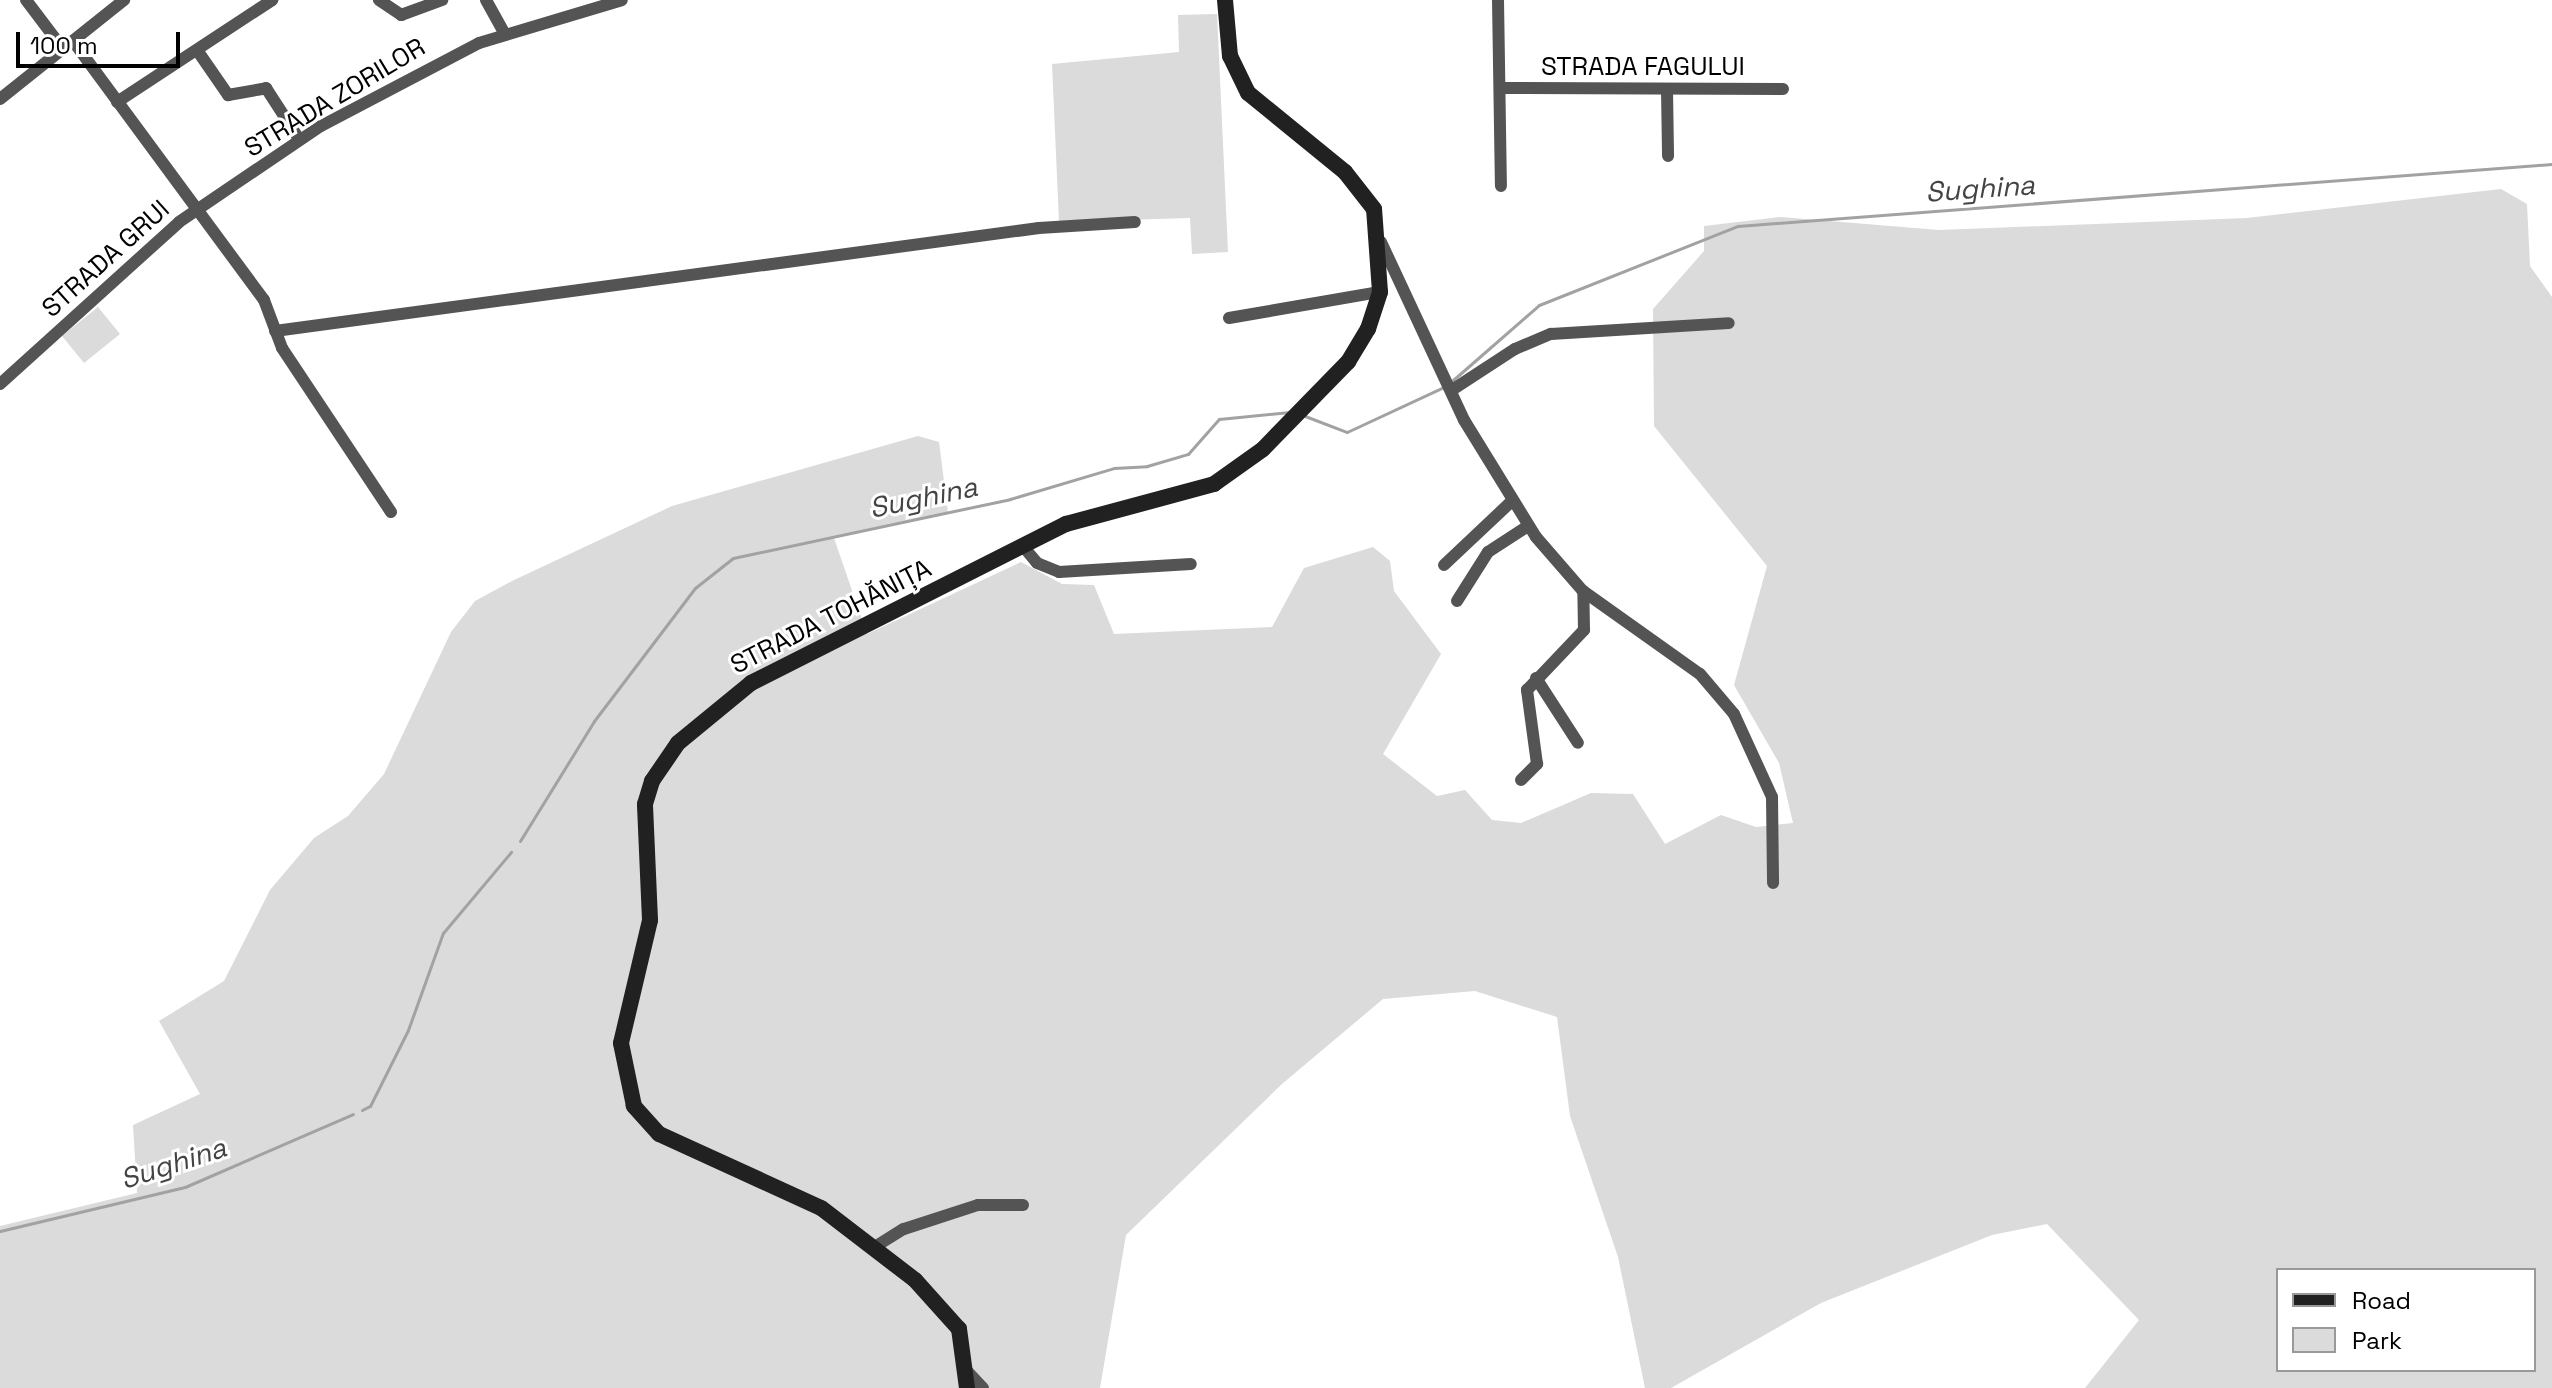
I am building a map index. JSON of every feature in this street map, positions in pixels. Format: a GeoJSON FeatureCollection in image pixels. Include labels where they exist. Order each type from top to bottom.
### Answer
{"type":"FeatureCollection","features":[{"type":"Feature","properties":{"kind":"main road","name":"STRADA TOHĂNIȚA"},"geometry":{"type":"LineString","coordinates":[[968,1380],[965,1344],[949,1312],[873,1248],[785,1188],[659,1134],[634,1106],[621,1043],[650,920],[645,804],[668,755],[728,697],[1022,545],[1093,514],[1214,484],[1293,420],[1363,341],[1380,292],[1381,242],[1374,209],[1357,184],[1259,104],[1240,81],[1230,56],[1225,0]]}},
{"type":"Feature","properties":{"kind":"street","name":"STRADA GRUI"},"geometry":{"type":"LineString","coordinates":[[0,384],[193,211],[117,102],[26,0]]}},
{"type":"Feature","properties":{"kind":"street"},"geometry":{"type":"LineString","coordinates":[[0,99],[124,0]]}},
{"type":"Feature","properties":{"kind":"street"},"geometry":{"type":"LineString","coordinates":[[117,102],[272,0]]}},
{"type":"Feature","properties":{"kind":"street"},"geometry":{"type":"LineString","coordinates":[[379,0],[401,15],[442,0]]}},
{"type":"Feature","properties":{"kind":"street"},"geometry":{"type":"LineString","coordinates":[[486,0],[504,33]]}},
{"type":"Feature","properties":{"kind":"street","name":"STRADA ZORILOR"},"geometry":{"type":"LineString","coordinates":[[193,211],[299,139],[382,89],[504,33],[622,0]]}},
{"type":"Feature","properties":{"kind":"street","name":"STRADA FAGULUI"},"geometry":{"type":"LineString","coordinates":[[1498,0],[1503,88],[1501,186]]}},
{"type":"Feature","properties":{"kind":"street"},"geometry":{"type":"LineString","coordinates":[[197,50],[228,95],[266,88],[299,139]]}},
{"type":"Feature","properties":{"kind":"street","name":"STRADA FAGULUI"},"geometry":{"type":"LineString","coordinates":[[1503,88],[1783,89]]}},
{"type":"Feature","properties":{"kind":"street"},"geometry":{"type":"LineString","coordinates":[[1667,90],[1668,156]]}},
{"type":"Feature","properties":{"kind":"street"},"geometry":{"type":"LineString","coordinates":[[193,211],[264,300],[275,331],[391,512]]}},
{"type":"Feature","properties":{"kind":"street"},"geometry":{"type":"LineString","coordinates":[[275,331],[1039,228],[1135,222]]}},
{"type":"Feature","properties":{"kind":"street"},"geometry":{"type":"LineString","coordinates":[[1381,242],[1452,390],[1528,526],[1583,591],[1700,674],[1734,714],[1772,797],[1773,883]]}},
{"type":"Feature","properties":{"kind":"street"},"geometry":{"type":"LineString","coordinates":[[1229,318],[1380,292]]}},
{"type":"Feature","properties":{"kind":"street"},"geometry":{"type":"LineString","coordinates":[[1452,390],[1515,349],[1551,334],[1729,323]]}},
{"type":"Feature","properties":{"kind":"street"},"geometry":{"type":"LineString","coordinates":[[1444,565],[1512,501]]}},
{"type":"Feature","properties":{"kind":"street"},"geometry":{"type":"LineString","coordinates":[[1457,601],[1488,552],[1528,526]]}},
{"type":"Feature","properties":{"kind":"street"},"geometry":{"type":"LineString","coordinates":[[1022,545],[1037,563],[1059,572],[1191,564]]}},
{"type":"Feature","properties":{"kind":"street"},"geometry":{"type":"LineString","coordinates":[[1521,780],[1537,764],[1525,706],[1536,678],[1584,630],[1583,591]]}},
{"type":"Feature","properties":{"kind":"street"},"geometry":{"type":"LineString","coordinates":[[1536,678],[1578,743]]}},
{"type":"Feature","properties":{"kind":"street"},"geometry":{"type":"LineString","coordinates":[[873,1248],[904,1229],[978,1205],[1023,1205]]}},
{"type":"Feature","properties":{"kind":"street"},"geometry":{"type":"LineString","coordinates":[[968,1380],[983,1388]]}},
{"type":"Feature","properties":{"kind":"green space"},"geometry":{"type":"Polygon","coordinates":[[[1217,14],[1228,252],[1192,254],[1190,218],[1059,222],[1052,64],[1179,52],[1178,15],[1217,14]]]}},
{"type":"Feature","properties":{"kind":"green space"},"geometry":{"type":"Polygon","coordinates":[[[2501,189],[2527,204],[2530,266],[2552,297],[2552,1388],[2085,1388],[2139,1320],[2047,1224],[1992,1235],[1821,1303],[1671,1388],[1645,1388],[1618,1257],[1570,1116],[1557,1017],[1475,991],[1383,999],[1282,1084],[1126,1235],[1100,1388],[0,1388],[0,1226],[137,1193],[133,1125],[200,1094],[159,1021],[224,981],[270,890],[314,838],[348,816],[384,774],[451,632],[475,601],[672,506],[918,436],[939,442],[948,513],[834,538],[867,634],[1021,562],[1062,584],[1094,585],[1114,634],[1272,627],[1304,568],[1373,547],[1390,561],[1394,591],[1441,654],[1383,754],[1437,796],[1465,790],[1492,820],[1521,823],[1591,793],[1633,794],[1665,844],[1721,815],[1756,827],[1793,823],[1779,763],[1734,685],[1767,566],[1654,426],[1653,309],[1704,251],[1704,226],[1781,217],[1939,230],[2247,218],[2501,189]]]}},
{"type":"Feature","properties":{"kind":"green space"},"geometry":{"type":"Polygon","coordinates":[[[98,307],[120,334],[84,363],[62,336],[98,307]]]}},
{"type":"Feature","properties":{"kind":"waterway","name":"Sughina"},"geometry":{"type":"LineString","coordinates":[[1453,380],[1539,305],[1738,226],[2552,164]]}},
{"type":"Feature","properties":{"kind":"waterway","name":"Sughina"},"geometry":{"type":"LineString","coordinates":[[1305,416],[1347,432],[1444,387]]}},
{"type":"Feature","properties":{"kind":"waterway","name":"Sughina"},"geometry":{"type":"LineString","coordinates":[[520,841],[594,721],[695,588],[733,558],[1010,499],[1114,468],[1147,466],[1188,454],[1219,419],[1290,412]]}},
{"type":"Feature","properties":{"kind":"waterway","name":"Sughina"},"geometry":{"type":"LineString","coordinates":[[362,1110],[370,1106],[408,1030],[443,933],[511,852]]}},
{"type":"Feature","properties":{"kind":"waterway","name":"Sughina"},"geometry":{"type":"LineString","coordinates":[[0,1231],[185,1187],[353,1114]]}}]}
